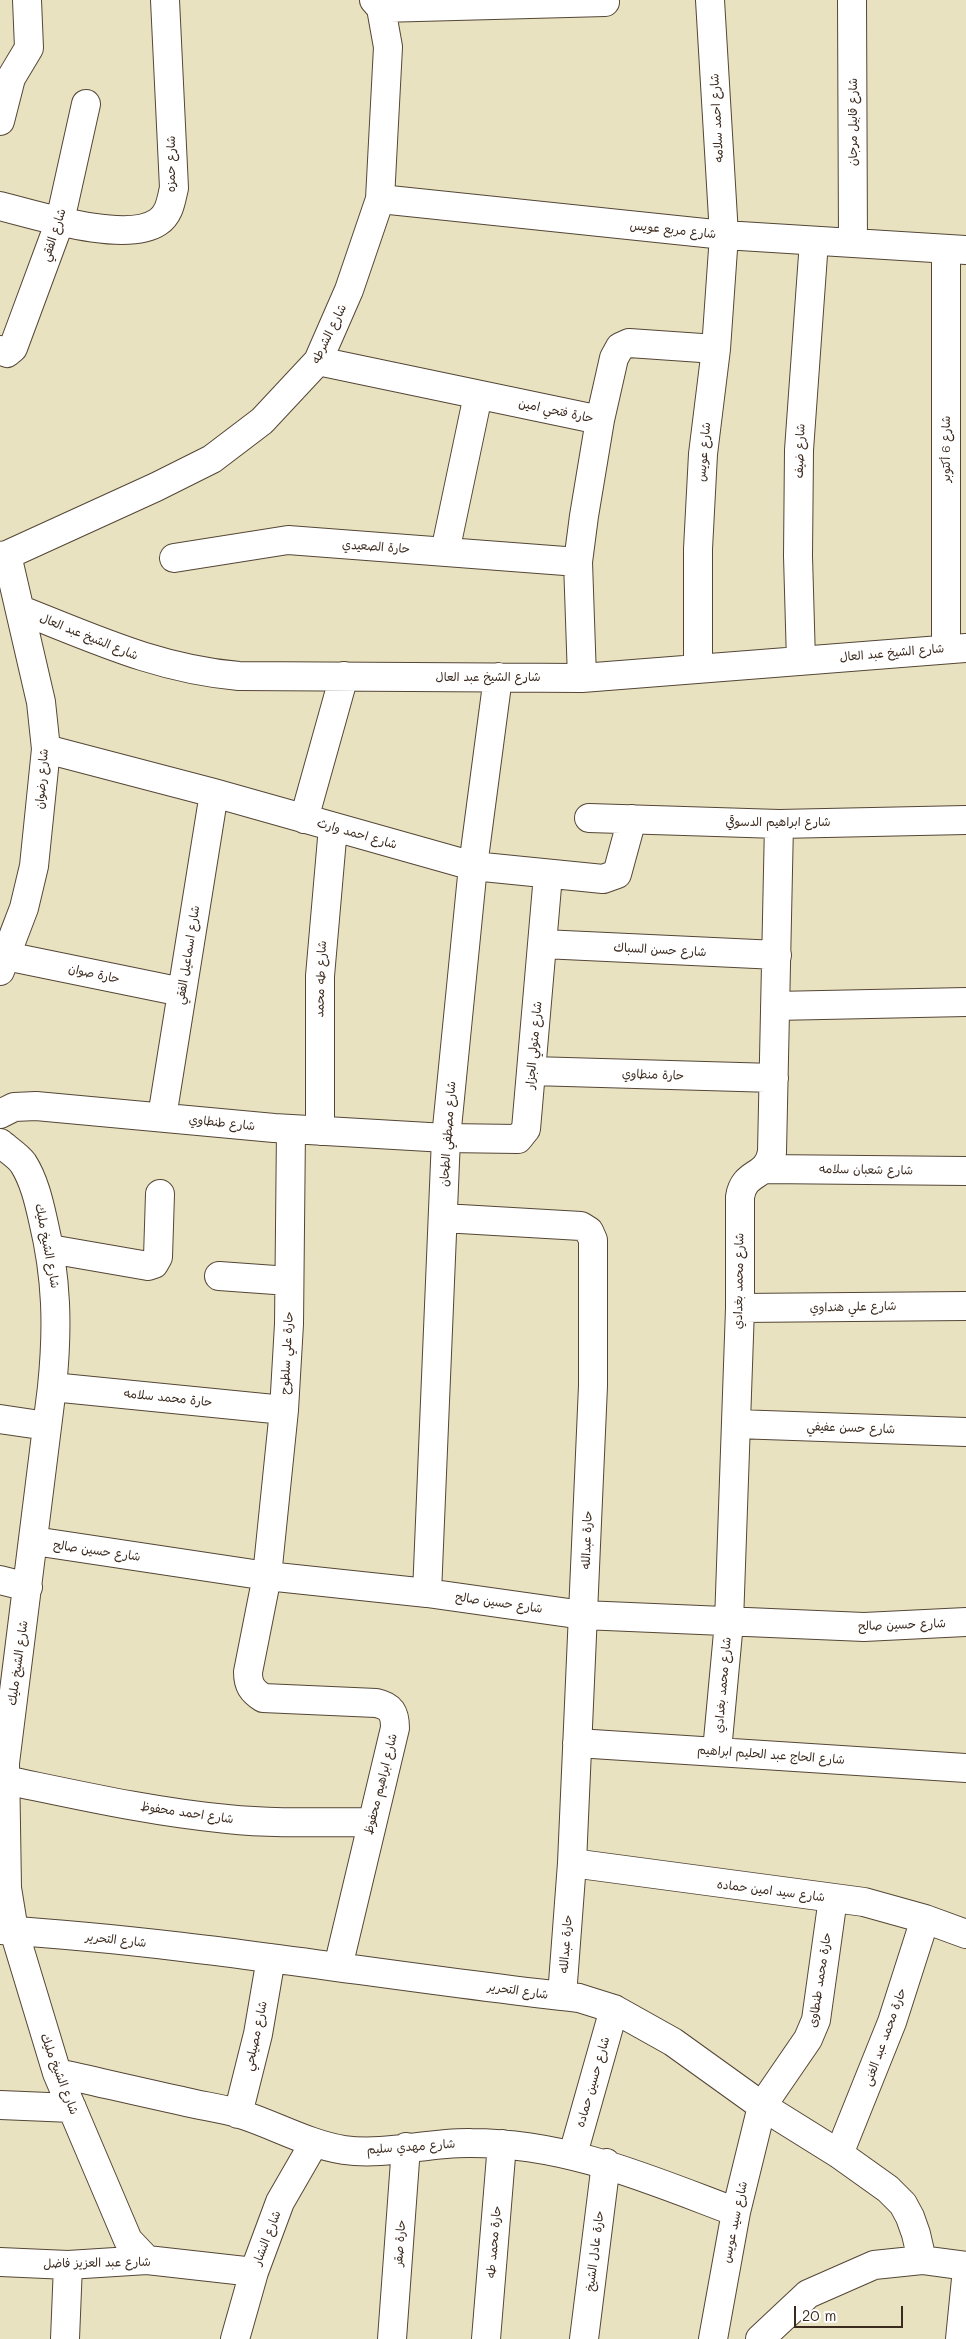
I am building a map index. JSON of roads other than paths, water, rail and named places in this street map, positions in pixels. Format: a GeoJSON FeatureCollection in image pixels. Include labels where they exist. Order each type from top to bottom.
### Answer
{"type":"FeatureCollection","features":[{"type":"Feature","properties":{"kind":"street"},"geometry":{"type":"LineString","coordinates":[[0,121],[11,78],[29,48],[27,0]]}},
{"type":"Feature","properties":{"kind":"street","name":"شارع حمزه"},"geometry":{"type":"LineString","coordinates":[[0,206],[60,221],[124,231],[140,229],[158,222],[168,212],[174,188],[165,0]]}},
{"type":"Feature","properties":{"kind":"street","name":"شارع احمد سلامه"},"geometry":{"type":"LineString","coordinates":[[710,0],[724,235]]}},
{"type":"Feature","properties":{"kind":"street","name":"شارع قابيل مرجان"},"geometry":{"type":"LineString","coordinates":[[852,0],[853,243]]}},
{"type":"Feature","properties":{"kind":"street"},"geometry":{"type":"LineString","coordinates":[[378,4],[605,2]]}},
{"type":"Feature","properties":{"kind":"street","name":"شارع الشرطه"},"geometry":{"type":"LineString","coordinates":[[4,556],[156,487],[212,459],[262,421],[318,361],[349,290],[380,200],[388,46],[378,4]]}},
{"type":"Feature","properties":{"kind":"street","name":"شارع الفقي"},"geometry":{"type":"LineString","coordinates":[[0,350],[7,353],[13,348],[60,221],[86,104]]}},
{"type":"Feature","properties":{"kind":"street","name":"شارع مربع عويس"},"geometry":{"type":"LineString","coordinates":[[380,200],[724,235],[956,250]]}},
{"type":"Feature","properties":{"kind":"street","name":"شارع عويس"},"geometry":{"type":"LineString","coordinates":[[698,669],[698,549],[703,454],[716,349],[724,235]]}},
{"type":"Feature","properties":{"kind":"street","name":"شارع ضيف"},"geometry":{"type":"LineString","coordinates":[[801,661],[798,556],[799,450],[814,241]]}},
{"type":"Feature","properties":{"kind":"street","name":"شارع 6 أكتوبر"},"geometry":{"type":"LineString","coordinates":[[956,250],[956,648]]}},
{"type":"Feature","properties":{"kind":"street"},"geometry":{"type":"LineString","coordinates":[[600,420],[614,358],[620,347],[629,343],[716,349]]}},
{"type":"Feature","properties":{"kind":"street","name":"حارة فتحي امين"},"geometry":{"type":"LineString","coordinates":[[318,361],[600,420],[578,562],[582,678]]}},
{"type":"Feature","properties":{"kind":"street"},"geometry":{"type":"LineString","coordinates":[[445,552],[478,395]]}},
{"type":"Feature","properties":{"kind":"street","name":"حارة الصعيدي"},"geometry":{"type":"LineString","coordinates":[[174,558],[288,540],[578,562]]}},
{"type":"Feature","properties":{"kind":"street","name":"شارع رضوان"},"geometry":{"type":"LineString","coordinates":[[3,964],[24,908],[34,866],[46,749],[41,702],[21,610],[4,556]]}},
{"type":"Feature","properties":{"kind":"street","name":"شارع الشيخ عبد العال"},"geometry":{"type":"LineString","coordinates":[[21,610],[142,658],[206,673],[239,676],[582,678],[956,648]]}},
{"type":"Feature","properties":{"kind":"street"},"geometry":{"type":"LineString","coordinates":[[304,819],[344,676]]}},
{"type":"Feature","properties":{"kind":"street","name":"شارع مصطفي الطحان"},"geometry":{"type":"LineString","coordinates":[[427,1593],[446,1138],[473,866],[498,677]]}},
{"type":"Feature","properties":{"kind":"street","name":"شارع احمد وارث"},"geometry":{"type":"LineString","coordinates":[[46,749],[214,793],[473,866],[548,875],[603,879],[616,874],[632,819]]}},
{"type":"Feature","properties":{"kind":"street","name":"شارع اسماعيل الفقي"},"geometry":{"type":"LineString","coordinates":[[162,1117],[214,793]]}},
{"type":"Feature","properties":{"kind":"street","name":"شارع ابراهيم الدسوقي"},"geometry":{"type":"LineString","coordinates":[[590,818],[779,824],[966,820]]}},
{"type":"Feature","properties":{"kind":"street"},"geometry":{"type":"LineString","coordinates":[[766,1168],[772,1152],[779,824]]}},
{"type":"Feature","properties":{"kind":"street","name":"شارع طه محمد"},"geometry":{"type":"LineString","coordinates":[[320,1131],[320,976],[333,827]]}},
{"type":"Feature","properties":{"kind":"street","name":"شارع متولي الجزار"},"geometry":{"type":"LineString","coordinates":[[446,1138],[514,1140],[522,1136],[526,1129],[548,875]]}},
{"type":"Feature","properties":{"kind":"street","name":"شارع حسن السباك"},"geometry":{"type":"LineString","coordinates":[[543,944],[777,955]]}},
{"type":"Feature","properties":{"kind":"street","name":"حارة صوان"},"geometry":{"type":"LineString","coordinates":[[3,964],[182,992]]}},
{"type":"Feature","properties":{"kind":"street"},"geometry":{"type":"LineString","coordinates":[[774,1006],[966,1002]]}},
{"type":"Feature","properties":{"kind":"street","name":"حارة منطاوي"},"geometry":{"type":"LineString","coordinates":[[532,1071],[774,1078]]}},
{"type":"Feature","properties":{"kind":"street","name":"شارع طنطاوي"},"geometry":{"type":"LineString","coordinates":[[0,1114],[14,1107],[36,1106],[291,1129],[446,1138]]}},
{"type":"Feature","properties":{"kind":"street","name":"حارة علي سلطوح"},"geometry":{"type":"LineString","coordinates":[[267,1576],[284,1410],[290,1281],[291,1129]]}},
{"type":"Feature","properties":{"kind":"street","name":"شارع الشيخ مليك"},"geometry":{"type":"LineString","coordinates":[[0,1143],[22,1163],[38,1198],[50,1249],[56,1294],[57,1345],[5,1763],[7,1930],[56,2073],[128,2240],[147,2260]]}},
{"type":"Feature","properties":{"kind":"street","name":"شارع شعبان سلامه"},"geometry":{"type":"LineString","coordinates":[[766,1168],[966,1171]]}},
{"type":"Feature","properties":{"kind":"street","name":"شارع محمد بغدادي"},"geometry":{"type":"LineString","coordinates":[[717,1752],[729,1622],[740,1308],[742,1186],[766,1168]]}},
{"type":"Feature","properties":{"kind":"street"},"geometry":{"type":"LineString","coordinates":[[50,1249],[148,1266],[154,1264],[158,1257],[160,1194]]}},
{"type":"Feature","properties":{"kind":"street","name":"حارة عبدالله"},"geometry":{"type":"LineString","coordinates":[[443,1218],[581,1226],[586,1228],[592,1236],[594,1285],[593,1386],[572,1863],[562,1996]]}},
{"type":"Feature","properties":{"kind":"street"},"geometry":{"type":"LineString","coordinates":[[219,1276],[290,1281]]}},
{"type":"Feature","properties":{"kind":"street","name":"شارع علي هنداوي"},"geometry":{"type":"LineString","coordinates":[[740,1308],[966,1306]]}},
{"type":"Feature","properties":{"kind":"street","name":"حارة محمد سلامه"},"geometry":{"type":"LineString","coordinates":[[52,1387],[284,1410]]}},
{"type":"Feature","properties":{"kind":"street"},"geometry":{"type":"LineString","coordinates":[[0,1419],[47,1426]]}},
{"type":"Feature","properties":{"kind":"street","name":"شارع حسن عفيفي"},"geometry":{"type":"LineString","coordinates":[[736,1424],[966,1432]]}},
{"type":"Feature","properties":{"kind":"street","name":"شارع حسين صالح"},"geometry":{"type":"LineString","coordinates":[[34,1541],[267,1576],[427,1593],[584,1614],[864,1627],[900,1627],[966,1622]]}},
{"type":"Feature","properties":{"kind":"street","name":"شارع ابراهيم محفوظ"},"geometry":{"type":"LineString","coordinates":[[267,1576],[248,1672],[248,1682],[254,1692],[263,1698],[376,1703],[385,1705],[392,1710],[394,1717],[395,1728],[338,1966]]}},
{"type":"Feature","properties":{"kind":"street"},"geometry":{"type":"LineString","coordinates":[[0,1580],[28,1587]]}},
{"type":"Feature","properties":{"kind":"street","name":"شارع الحاج عبد الحليم ابراهيم"},"geometry":{"type":"LineString","coordinates":[[577,1743],[966,1768]]}},
{"type":"Feature","properties":{"kind":"street","name":"شارع احمد محفوظ"},"geometry":{"type":"LineString","coordinates":[[5,1780],[153,1809],[226,1819],[273,1822],[372,1822]]}},
{"type":"Feature","properties":{"kind":"street","name":"شارع سيد امين حماده"},"geometry":{"type":"LineString","coordinates":[[572,1863],[864,1902],[925,1919],[966,1934]]}},
{"type":"Feature","properties":{"kind":"street","name":"حارة محمد طنطاوى"},"geometry":{"type":"LineString","coordinates":[[762,2106],[808,2039],[816,2020],[833,1898]]}},
{"type":"Feature","properties":{"kind":"street","name":"حارة محمد عبد الغنى"},"geometry":{"type":"LineString","coordinates":[[839,2154],[892,2022],[925,1919]]}},
{"type":"Feature","properties":{"kind":"street","name":"شارع التحرير"},"geometry":{"type":"LineString","coordinates":[[7,1930],[198,1948],[338,1966],[579,1998],[614,2009],[673,2042],[762,2106],[839,2154],[888,2189],[903,2204],[916,2234],[922,2260]]}},
{"type":"Feature","properties":{"kind":"street","name":"شارع مصيلحي"},"geometry":{"type":"LineString","coordinates":[[238,2114],[258,2034],[271,1958]]}},
{"type":"Feature","properties":{"kind":"street","name":"شارع حسين حماده"},"geometry":{"type":"LineString","coordinates":[[573,2154],[614,2009]]}},
{"type":"Feature","properties":{"kind":"street","name":"شارع مهدي سليم"},"geometry":{"type":"LineString","coordinates":[[56,2073],[238,2114],[272,2125],[314,2143],[344,2150],[375,2151],[471,2143],[528,2146],[573,2154],[606,2164],[736,2212]]}},
{"type":"Feature","properties":{"kind":"street"},"geometry":{"type":"LineString","coordinates":[[0,2105],[72,2108]]}},
{"type":"Feature","properties":{"kind":"street","name":"شارع سيد عويس"},"geometry":{"type":"LineString","coordinates":[[713,2339],[736,2212],[762,2106]]}},
{"type":"Feature","properties":{"kind":"street","name":"شارع النشار"},"geometry":{"type":"LineString","coordinates":[[234,2339],[254,2272],[280,2202],[314,2143]]}},
{"type":"Feature","properties":{"kind":"street","name":"حارة محمد طه"},"geometry":{"type":"LineString","coordinates":[[486,2339],[502,2144]]}},
{"type":"Feature","properties":{"kind":"street","name":"حارة صقر"},"geometry":{"type":"LineString","coordinates":[[392,2339],[406,2147]]}},
{"type":"Feature","properties":{"kind":"street","name":"حارة عادل الشيخ"},"geometry":{"type":"LineString","coordinates":[[584,2339],[606,2164]]}},
{"type":"Feature","properties":{"kind":"street","name":"شارع عبد العزيز فاضل"},"geometry":{"type":"LineString","coordinates":[[0,2262],[68,2265],[147,2260],[254,2272]]}},
{"type":"Feature","properties":{"kind":"street"},"geometry":{"type":"LineString","coordinates":[[760,2339],[808,2294],[874,2265],[922,2260],[966,2266]]}},
{"type":"Feature","properties":{"kind":"street"},"geometry":{"type":"LineString","coordinates":[[65,2339],[68,2265]]}},
{"type":"Feature","properties":{"kind":"street"},"geometry":{"type":"LineString","coordinates":[[960,2339],[966,2278]]}}]}
